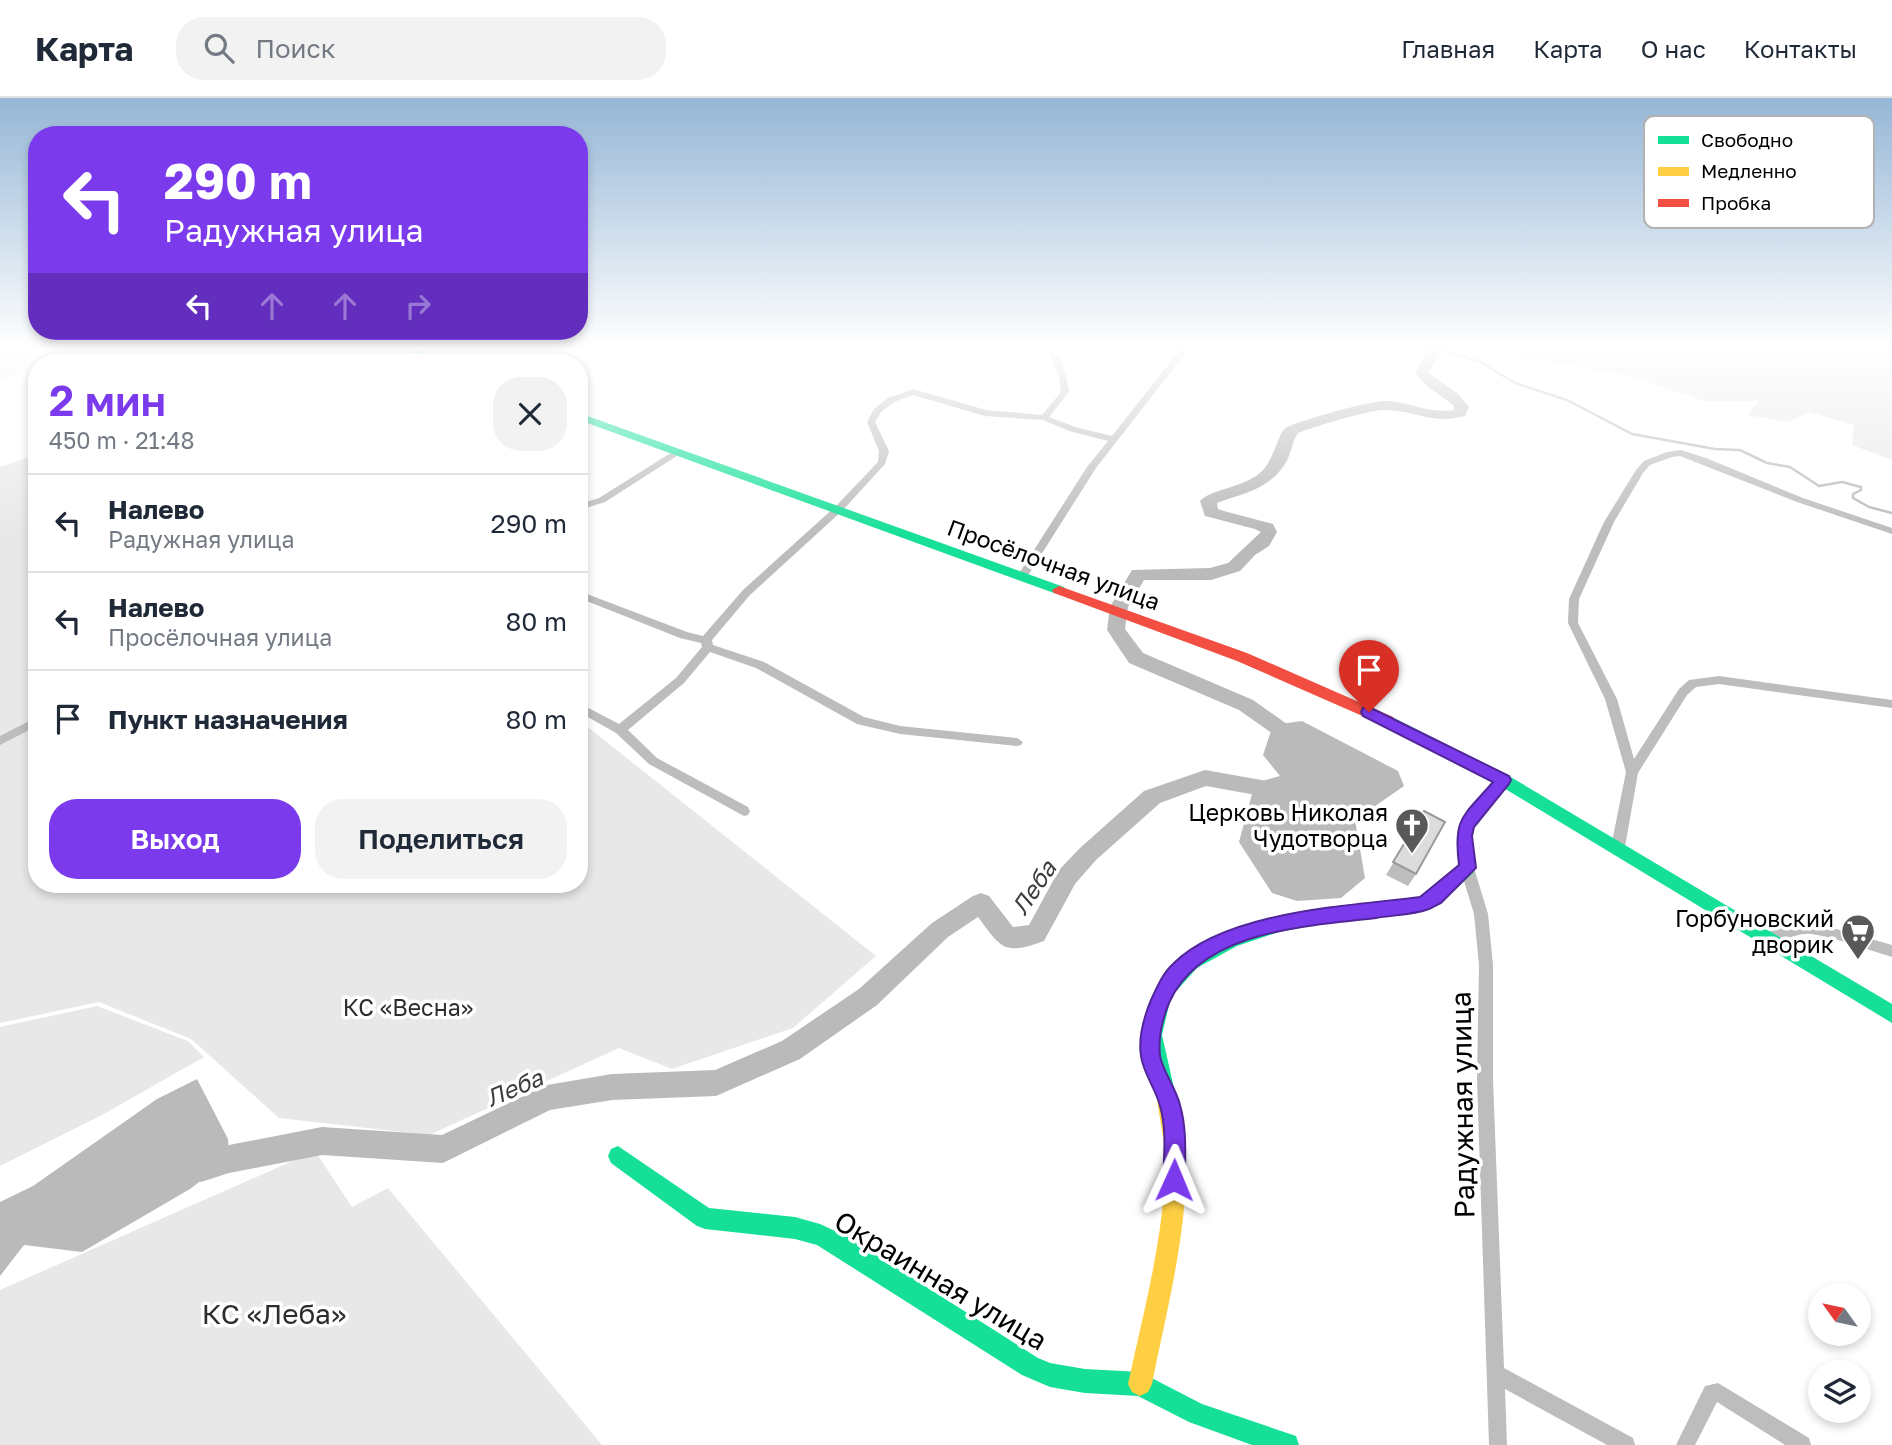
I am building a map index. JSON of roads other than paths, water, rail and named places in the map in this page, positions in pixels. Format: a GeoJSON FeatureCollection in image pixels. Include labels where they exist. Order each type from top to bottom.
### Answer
{"type":"FeatureCollection","features":[{"type":"Feature","properties":{"kind":"main road","name":"Просёлочная улица"},"geometry":{"type":"LineString","coordinates":[[588,419],[1133,616],[1242,657],[1369,712],[1503,780],[1892,1014]]}},
{"type":"Feature","properties":{"kind":"main road"},"geometry":{"type":"LineString","coordinates":[[1140,1384],[1174,1185],[1175,1127],[1170,1103],[1150,1057],[1153,1019],[1166,989],[1179,970],[1201,953],[1250,930],[1290,921],[1423,904],[1435,898],[1468,868]]}},
{"type":"Feature","properties":{"kind":"main road","name":"Окраинная улица"},"geometry":{"type":"LineString","coordinates":[[618,1156],[705,1218],[794,1228],[820,1235],[840,1245],[1030,1367],[1050,1375],[1085,1381],[1140,1384],[1197,1414],[1287,1445]]}},
{"type":"Feature","properties":{"kind":"street"},"geometry":{"type":"LineString","coordinates":[[620,730],[673,686],[703,655],[707,643],[748,591],[836,510],[882,462],[884,451],[871,422],[880,409]]}},
{"type":"Feature","properties":{"kind":"street"},"geometry":{"type":"LineString","coordinates":[[974,409],[1044,418],[1072,429],[1112,439]]}},
{"type":"Feature","properties":{"kind":"street"},"geometry":{"type":"LineString","coordinates":[[1044,418],[1051,409]]}},
{"type":"Feature","properties":{"kind":"street"},"geometry":{"type":"LineString","coordinates":[[1023,575],[1112,439],[1136,409]]}},
{"type":"Feature","properties":{"kind":"street"},"geometry":{"type":"LineString","coordinates":[[588,505],[602,500],[677,452]]}},
{"type":"Feature","properties":{"kind":"street"},"geometry":{"type":"LineString","coordinates":[[1632,772],[1611,699],[1573,623],[1572,612],[1574,599],[1609,522],[1647,463],[1660,456],[1685,454],[1800,500],[1892,531]]}},
{"type":"Feature","properties":{"kind":"street"},"geometry":{"type":"LineString","coordinates":[[588,598],[760,665],[861,722],[900,730],[1017,742]]}},
{"type":"Feature","properties":{"kind":"street"},"geometry":{"type":"LineString","coordinates":[[1618,848],[1632,772],[1683,692],[1693,683],[1706,680],[1892,704]]}},
{"type":"Feature","properties":{"kind":"street"},"geometry":{"type":"LineString","coordinates":[[588,712],[620,730],[653,761],[744,811]]}},
{"type":"Feature","properties":{"kind":"street"},"geometry":{"type":"LineString","coordinates":[[0,741],[28,726]]}},
{"type":"Feature","properties":{"kind":"street","name":"Радужная улица"},"geometry":{"type":"LineString","coordinates":[[1498,1445],[1485,1079],[1486,965],[1481,915],[1468,868],[1464,836],[1466,824],[1503,780]]}},
{"type":"Feature","properties":{"kind":"street"},"geometry":{"type":"LineString","coordinates":[[1768,938],[1796,928],[1812,928],[1892,951]]}},
{"type":"Feature","properties":{"kind":"street"},"geometry":{"type":"LineString","coordinates":[[1497,1374],[1626,1445]]}},
{"type":"Feature","properties":{"kind":"street"},"geometry":{"type":"LineString","coordinates":[[1685,1445],[1706,1399],[1712,1393],[1718,1392],[1802,1445]]}},
{"type":"Feature","properties":{"kind":"waterway","name":"Леба"},"geometry":{"type":"LineString","coordinates":[[1294,746],[1280,729],[1246,705],[1136,658],[1116,630],[1119,607],[1138,574],[1211,574],[1234,567],[1249,551],[1263,542],[1269,532],[1267,528],[1254,523],[1211,512],[1208,501],[1245,489],[1264,478],[1278,463],[1288,433],[1293,430],[1364,409]]}},
{"type":"Feature","properties":{"kind":"waterway","name":"Леба"},"geometry":{"type":"LineString","coordinates":[[1404,409],[1433,416],[1460,413],[1461,409]]}},
{"type":"Feature","properties":{"kind":"waterway"},"geometry":{"type":"LineString","coordinates":[[1584,409],[1632,434],[1715,449],[1740,450],[1767,463],[1790,467],[1819,486],[1842,482],[1861,487],[1861,490],[1853,494],[1853,498],[1869,507],[1892,513]]}},
{"type":"Feature","properties":{"kind":"waterway","name":"Леба"},"geometry":{"type":"LineString","coordinates":[[201,1168],[229,1159],[322,1141],[443,1149],[547,1098],[612,1087],[716,1083],[791,1050],[868,997],[940,930],[981,903],[1007,938],[1036,934],[1067,877],[1088,854],[1152,797],[1205,778],[1267,789],[1280,786]]}},
{"type":"Feature","properties":{"kind":"place","name":"Церковь Николая Чудотворца"},"geometry":{"type":"Point","coordinates":[1412,855]}},
{"type":"Feature","properties":{"kind":"place","name":"Горбуновский дворик"},"geometry":{"type":"Point","coordinates":[1858,961]}},
{"type":"Feature","properties":{"kind":"park label","name":"КС «Весна»"},"geometry":{"type":"Point","coordinates":[408,1007]}},
{"type":"Feature","properties":{"kind":"park label","name":"КС «Леба»"},"geometry":{"type":"Point","coordinates":[274,1313]}}]}
